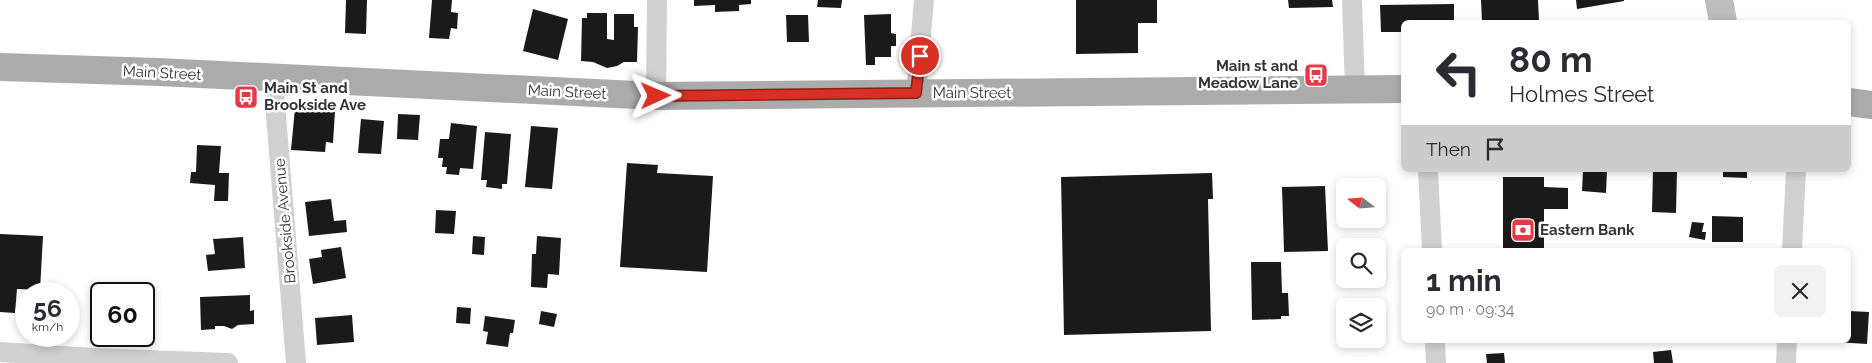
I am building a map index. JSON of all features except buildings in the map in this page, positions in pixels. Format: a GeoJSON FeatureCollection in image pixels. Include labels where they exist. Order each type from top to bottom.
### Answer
{"type":"FeatureCollection","features":[{"type":"Feature","properties":{"kind":"main road"},"geometry":{"type":"LineString","coordinates":[[1719,0],[1722,20]]}},
{"type":"Feature","properties":{"kind":"main road","name":"Main Street"},"geometry":{"type":"LineString","coordinates":[[0,68],[159,72],[656,96],[1401,89]]}},
{"type":"Feature","properties":{"kind":"main road"},"geometry":{"type":"LineString","coordinates":[[1851,102],[1872,105]]}},
{"type":"Feature","properties":{"kind":"street"},"geometry":{"type":"LineString","coordinates":[[656,96],[657,0]]}},
{"type":"Feature","properties":{"kind":"street"},"geometry":{"type":"LineString","coordinates":[[916,93],[924,0]]}},
{"type":"Feature","properties":{"kind":"street"},"geometry":{"type":"LineString","coordinates":[[1352,0],[1355,89]]}},
{"type":"Feature","properties":{"kind":"street","name":"Brookside Avenue"},"geometry":{"type":"LineString","coordinates":[[273,78],[296,363]]}},
{"type":"Feature","properties":{"kind":"street"},"geometry":{"type":"LineString","coordinates":[[1428,172],[1432,248]]}},
{"type":"Feature","properties":{"kind":"street"},"geometry":{"type":"LineString","coordinates":[[1792,248],[1796,172]]}},
{"type":"Feature","properties":{"kind":"street"},"geometry":{"type":"LineString","coordinates":[[1435,343],[1436,363]]}},
{"type":"Feature","properties":{"kind":"street"},"geometry":{"type":"LineString","coordinates":[[1786,363],[1787,343]]}},
{"type":"Feature","properties":{"kind":"street"},"geometry":{"type":"LineString","coordinates":[[0,352],[93,360],[228,363]]}},
{"type":"Feature","properties":{"kind":"place","name":"Main st and Meadow Lane"},"geometry":{"type":"Point","coordinates":[1316,75]}},
{"type":"Feature","properties":{"kind":"place","name":"Main St and Brookside Ave"},"geometry":{"type":"Point","coordinates":[246,97]}},
{"type":"Feature","properties":{"kind":"place","name":"Eastern Bank"},"geometry":{"type":"Point","coordinates":[1523,230]}},
{"type":"Feature","properties":{"kind":"route"},"geometry":{"type":"LineString","coordinates":[[656,96],[916,93],[920,56]]}}]}
